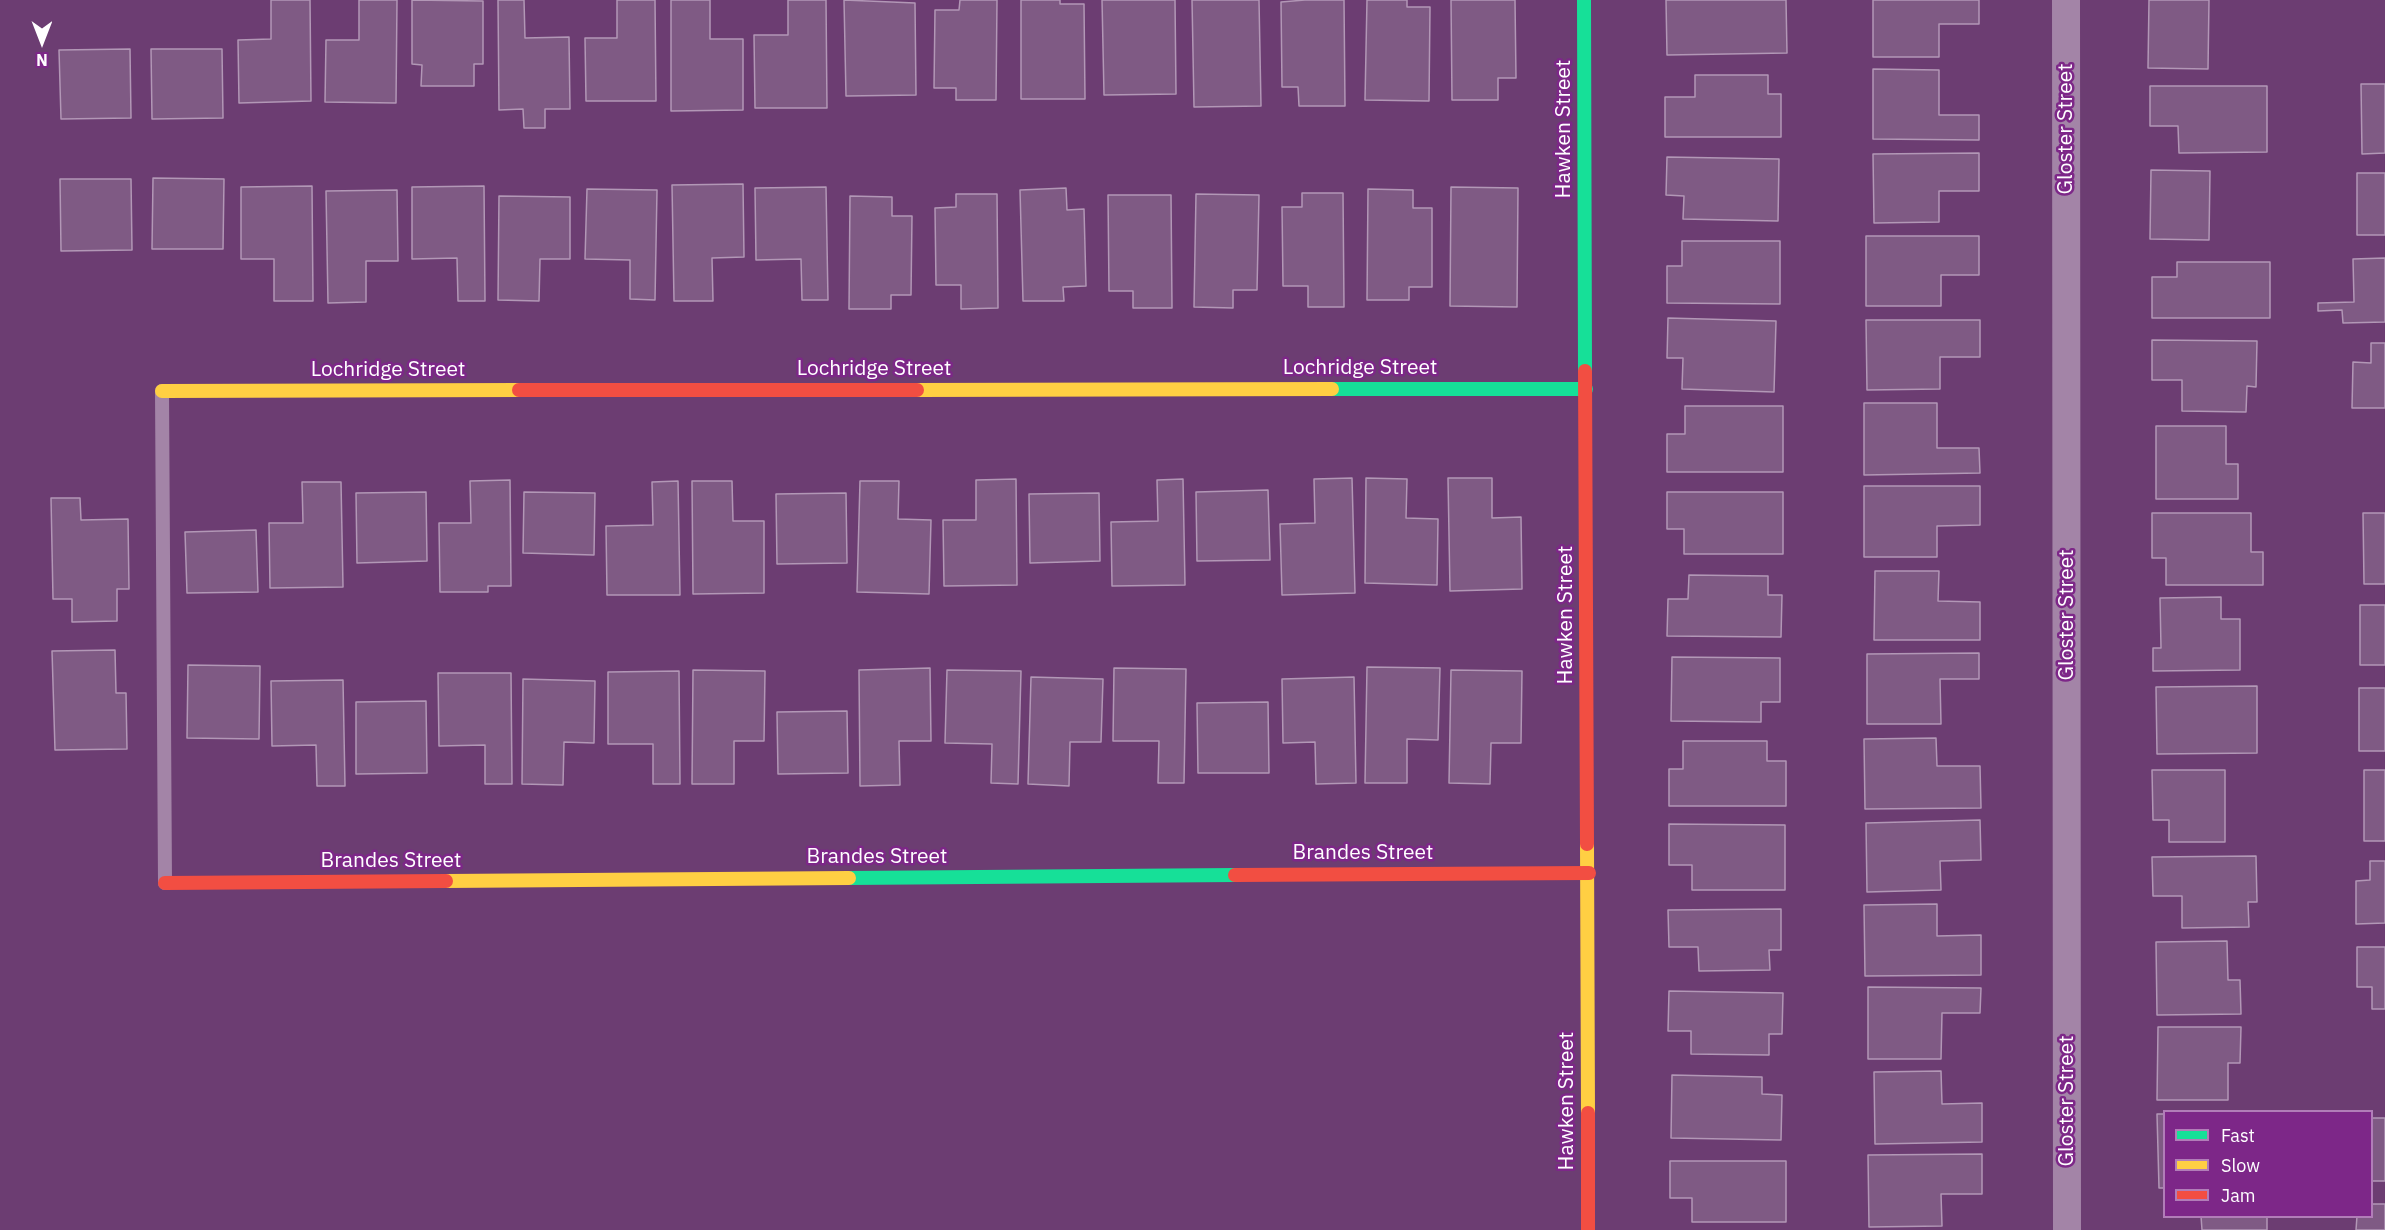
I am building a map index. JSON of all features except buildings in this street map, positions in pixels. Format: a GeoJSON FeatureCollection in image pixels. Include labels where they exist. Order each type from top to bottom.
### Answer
{"type":"FeatureCollection","features":[{"type":"Feature","properties":{"kind":"street","name":"Hawken Street"},"geometry":{"type":"LineString","coordinates":[[1584,0],[1589,873],[1588,1230]]}},
{"type":"Feature","properties":{"kind":"street","name":"Gloster Street"},"geometry":{"type":"LineString","coordinates":[[2066,0],[2067,1230]]}},
{"type":"Feature","properties":{"kind":"street","name":"Lochridge Street"},"geometry":{"type":"LineString","coordinates":[[162,391],[1586,389]]}},
{"type":"Feature","properties":{"kind":"street","name":"Brandes Street"},"geometry":{"type":"LineString","coordinates":[[165,884],[1589,873]]}},
{"type":"Feature","properties":{"kind":"lane"},"geometry":{"type":"LineString","coordinates":[[162,391],[165,884]]}},
{"type":"Feature","properties":{"kind":"traffic: fast"},"geometry":{"type":"LineString","coordinates":[[1584,0],[1585,371]]}},
{"type":"Feature","properties":{"kind":"traffic: fast"},"geometry":{"type":"LineString","coordinates":[[1332,389],[1586,389]]}},
{"type":"Feature","properties":{"kind":"traffic: fast"},"geometry":{"type":"LineString","coordinates":[[849,878],[1235,875]]}},
{"type":"Feature","properties":{"kind":"traffic: slow"},"geometry":{"type":"LineString","coordinates":[[917,390],[1332,389]]}},
{"type":"Feature","properties":{"kind":"traffic: slow"},"geometry":{"type":"LineString","coordinates":[[162,391],[519,390]]}},
{"type":"Feature","properties":{"kind":"traffic: slow"},"geometry":{"type":"LineString","coordinates":[[1587,844],[1588,1113]]}},
{"type":"Feature","properties":{"kind":"traffic: slow"},"geometry":{"type":"LineString","coordinates":[[446,881],[849,878]]}},
{"type":"Feature","properties":{"kind":"traffic: jam"},"geometry":{"type":"LineString","coordinates":[[1585,371],[1587,844]]}},
{"type":"Feature","properties":{"kind":"traffic: jam"},"geometry":{"type":"LineString","coordinates":[[519,390],[917,390]]}},
{"type":"Feature","properties":{"kind":"traffic: jam"},"geometry":{"type":"LineString","coordinates":[[1235,875],[1589,873]]}},
{"type":"Feature","properties":{"kind":"traffic: jam"},"geometry":{"type":"LineString","coordinates":[[165,883],[446,881]]}},
{"type":"Feature","properties":{"kind":"traffic: jam"},"geometry":{"type":"LineString","coordinates":[[1588,1113],[1588,1230]]}}]}
